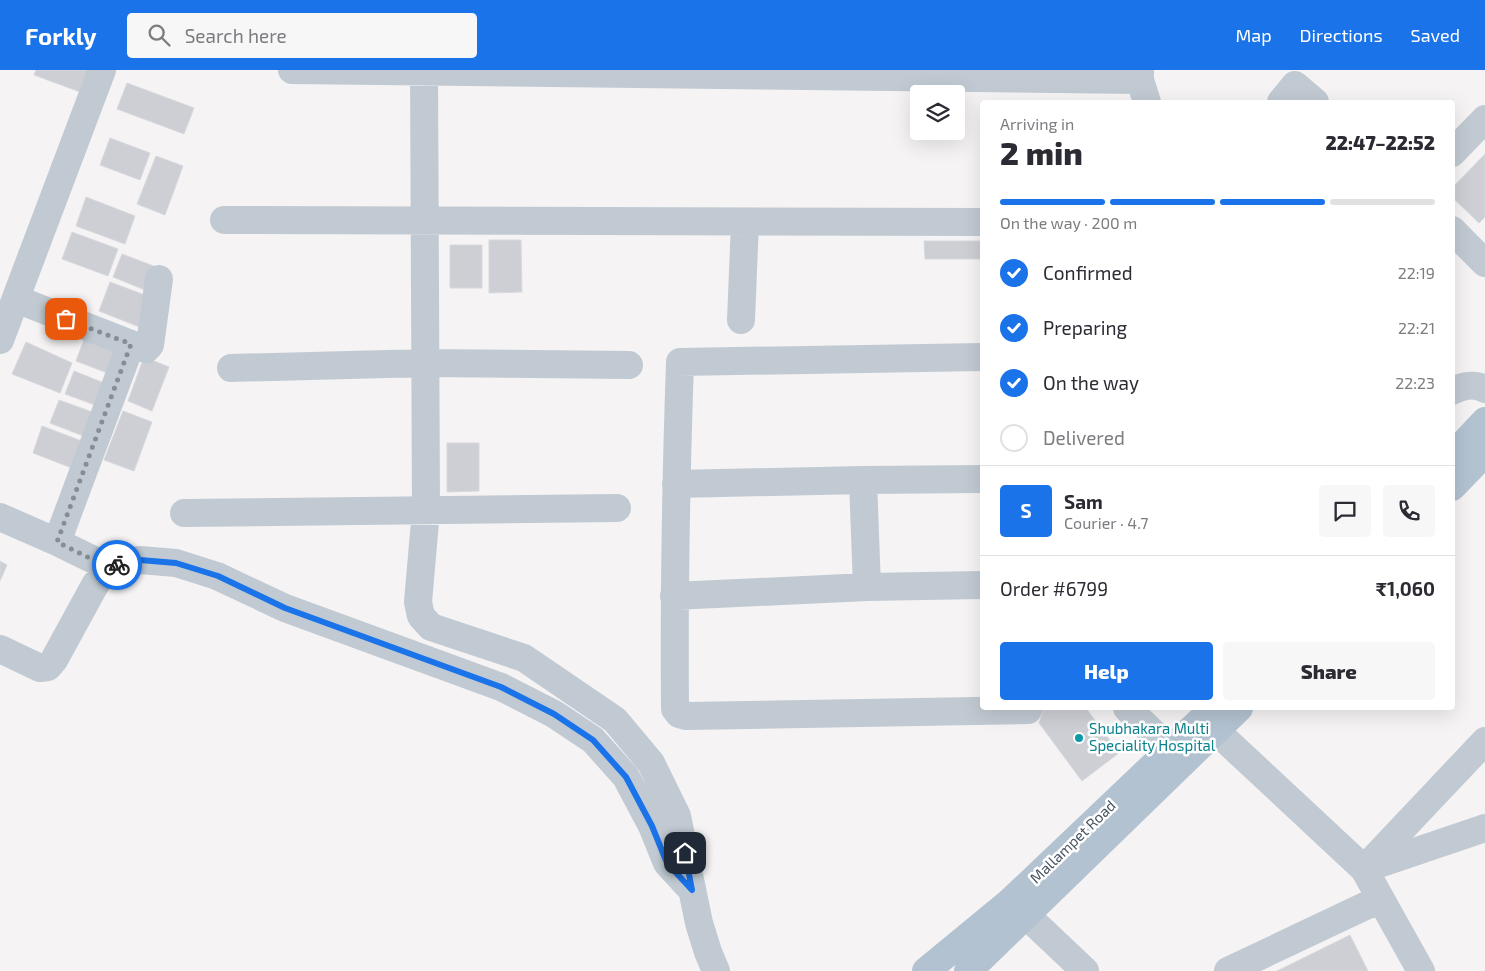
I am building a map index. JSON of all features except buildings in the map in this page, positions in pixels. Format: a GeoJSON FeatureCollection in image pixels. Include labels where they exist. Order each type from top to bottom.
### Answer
{"type":"FeatureCollection","features":[{"type":"Feature","properties":{"kind":"main road"},"geometry":{"type":"LineString","coordinates":[[1455,453],[1485,421]]}},
{"type":"Feature","properties":{"kind":"main road"},"geometry":{"type":"LineString","coordinates":[[1455,484],[1485,453]]}},
{"type":"Feature","properties":{"kind":"main road","name":"Mallampet Road"},"geometry":{"type":"LineString","coordinates":[[968,971],[1019,908],[1170,749],[1215,720],[1235,710]]}},
{"type":"Feature","properties":{"kind":"main road","name":"Mallampet Road"},"geometry":{"type":"LineString","coordinates":[[926,971],[1019,908],[1215,720]]}},
{"type":"Feature","properties":{"kind":"street"},"geometry":{"type":"LineString","coordinates":[[0,340],[102,70]]}},
{"type":"Feature","properties":{"kind":"street"},"geometry":{"type":"LineString","coordinates":[[292,70],[1022,74],[1143,84]]}},
{"type":"Feature","properties":{"kind":"street"},"geometry":{"type":"LineString","coordinates":[[424,71],[426,510],[418,602],[421,616],[431,628],[524,658],[615,720],[651,763],[677,816],[699,923],[716,971]]}},
{"type":"Feature","properties":{"kind":"street"},"geometry":{"type":"LineString","coordinates":[[1296,86],[1313,100]]}},
{"type":"Feature","properties":{"kind":"street"},"geometry":{"type":"LineString","coordinates":[[1455,150],[1485,119]]}},
{"type":"Feature","properties":{"kind":"street"},"geometry":{"type":"LineString","coordinates":[[224,220],[980,222]]}},
{"type":"Feature","properties":{"kind":"street"},"geometry":{"type":"LineString","coordinates":[[741,320],[745,222]]}},
{"type":"Feature","properties":{"kind":"street"},"geometry":{"type":"LineString","coordinates":[[1455,233],[1485,263]]}},
{"type":"Feature","properties":{"kind":"street"},"geometry":{"type":"LineString","coordinates":[[16,299],[131,344],[146,348],[150,345],[159,279]]}},
{"type":"Feature","properties":{"kind":"street"},"geometry":{"type":"LineString","coordinates":[[57,542],[131,344]]}},
{"type":"Feature","properties":{"kind":"street"},"geometry":{"type":"LineString","coordinates":[[980,357],[680,362],[674,596],[675,709],[679,714],[686,716],[1028,710]]}},
{"type":"Feature","properties":{"kind":"street"},"geometry":{"type":"LineString","coordinates":[[231,368],[425,363],[629,365]]}},
{"type":"Feature","properties":{"kind":"street"},"geometry":{"type":"LineString","coordinates":[[1455,390],[1462,386],[1482,387],[1485,389]]}},
{"type":"Feature","properties":{"kind":"street"},"geometry":{"type":"LineString","coordinates":[[676,484],[980,479]]}},
{"type":"Feature","properties":{"kind":"street"},"geometry":{"type":"LineString","coordinates":[[863,480],[867,587]]}},
{"type":"Feature","properties":{"kind":"street"},"geometry":{"type":"LineString","coordinates":[[184,513],[617,508]]}},
{"type":"Feature","properties":{"kind":"street"},"geometry":{"type":"LineString","coordinates":[[0,517],[108,567],[140,560],[176,563],[218,576],[285,608],[501,687],[554,714],[593,740],[626,777],[652,826],[667,863],[692,890]]}},
{"type":"Feature","properties":{"kind":"street"},"geometry":{"type":"LineString","coordinates":[[0,649],[40,668],[48,667],[54,660],[95,585],[108,567]]}},
{"type":"Feature","properties":{"kind":"street"},"geometry":{"type":"LineString","coordinates":[[674,596],[867,587],[980,585]]}},
{"type":"Feature","properties":{"kind":"street"},"geometry":{"type":"LineString","coordinates":[[1129,710],[1170,749]]}},
{"type":"Feature","properties":{"kind":"street"},"geometry":{"type":"LineString","coordinates":[[1215,720],[1364,870],[1420,971]]}},
{"type":"Feature","properties":{"kind":"street"},"geometry":{"type":"LineString","coordinates":[[1364,870],[1485,741]]}},
{"type":"Feature","properties":{"kind":"street"},"geometry":{"type":"LineString","coordinates":[[1364,870],[1485,828]]}},
{"type":"Feature","properties":{"kind":"street"},"geometry":{"type":"LineString","coordinates":[[1228,971],[1380,899]]}},
{"type":"Feature","properties":{"kind":"street"},"geometry":{"type":"LineString","coordinates":[[1019,908],[1085,971]]}},
{"type":"Feature","properties":{"kind":"way so far"},"geometry":{"type":"LineString","coordinates":[[66,319],[131,344],[57,542],[108,567],[117,565]]}},
{"type":"Feature","properties":{"kind":"place","name":"Shubhakara Multi Speciality Hospital"},"geometry":{"type":"Point","coordinates":[1079,738]}},
{"type":"Feature","properties":{"kind":"route"},"geometry":{"type":"LineString","coordinates":[[117,565],[140,560],[176,563],[218,576],[285,608],[501,687],[554,714],[593,740],[626,777],[652,826],[667,863],[692,890],[685,853]]}}]}
